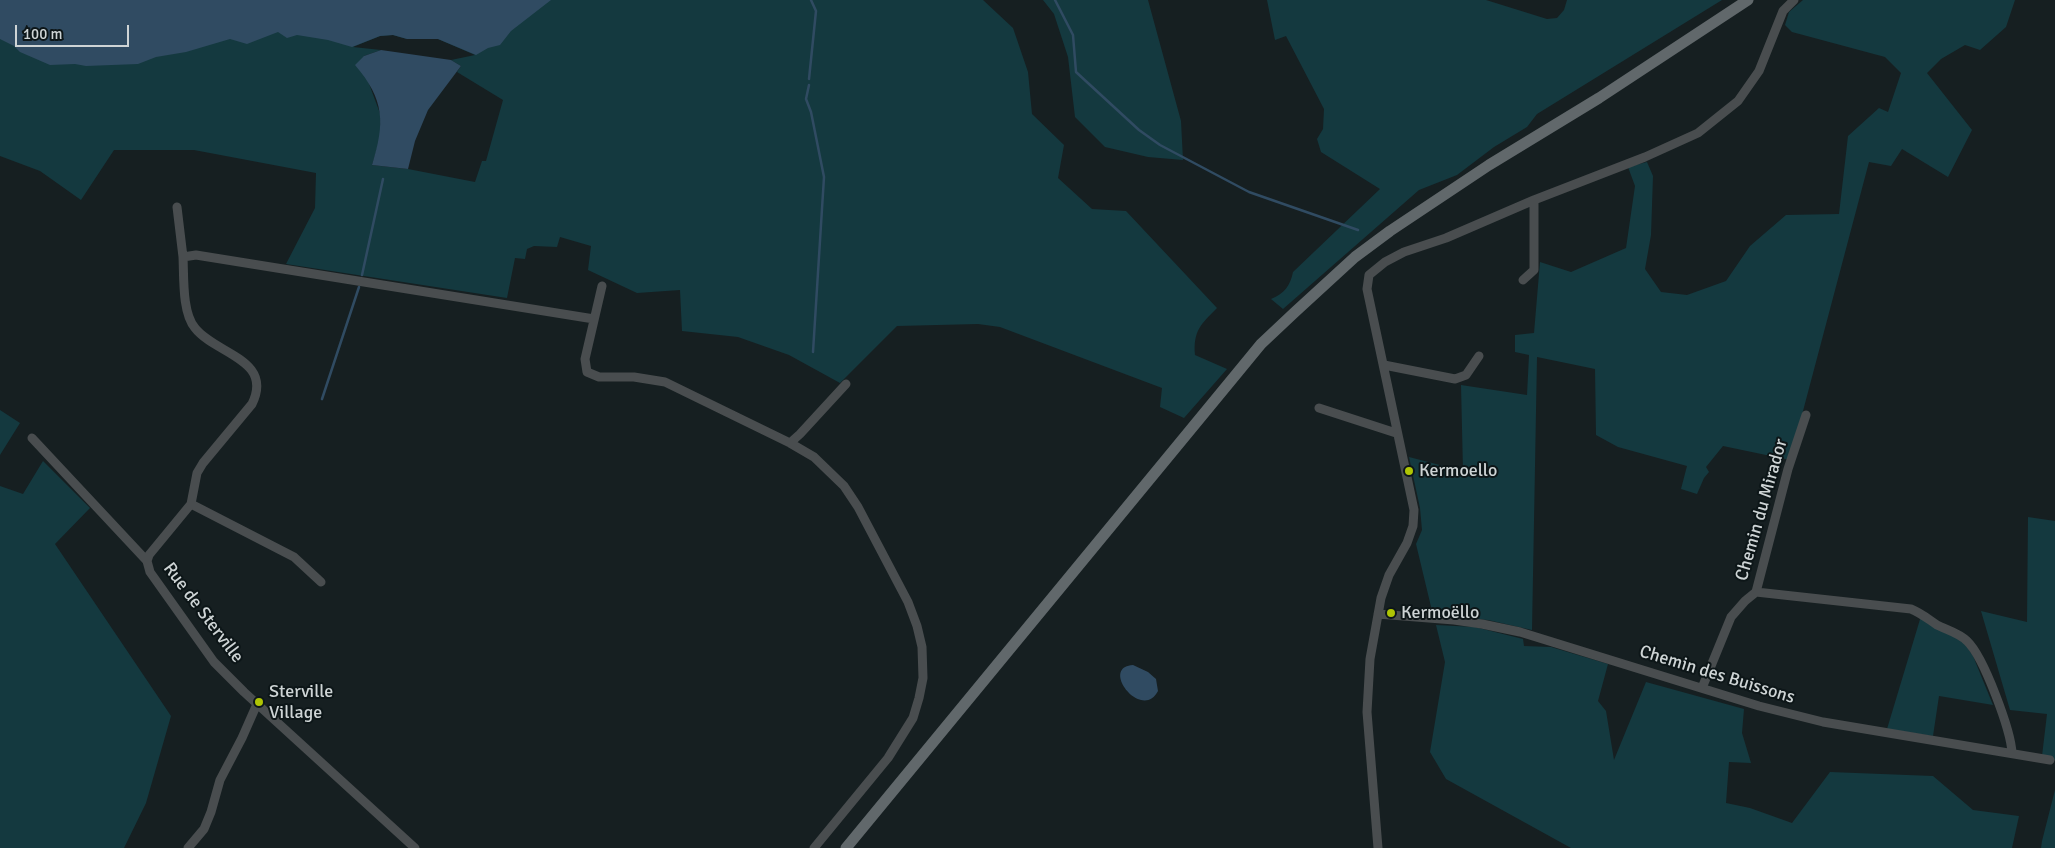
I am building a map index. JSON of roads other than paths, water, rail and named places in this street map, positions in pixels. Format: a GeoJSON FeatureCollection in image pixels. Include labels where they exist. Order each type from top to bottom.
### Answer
{"type":"FeatureCollection","features":[{"type":"Feature","properties":{"kind":"main road"},"geometry":{"type":"LineString","coordinates":[[846,848],[1238,372],[1262,344],[1295,312],[1356,257],[1390,231],[1748,0]]}},
{"type":"Feature","properties":{"kind":"street"},"geometry":{"type":"LineString","coordinates":[[1378,848],[1367,694],[1370,659],[1381,598],[1390,575],[1407,543],[1413,526],[1414,510],[1396,433],[1384,365],[1367,289],[1369,275],[1385,262],[1404,252],[1446,238],[1698,133],[1738,101],[1759,71],[1782,11],[1794,0]]}},
{"type":"Feature","properties":{"kind":"street"},"geometry":{"type":"LineString","coordinates":[[1523,280],[1534,270],[1534,200]]}},
{"type":"Feature","properties":{"kind":"street","name":"Rue de Sterville"},"geometry":{"type":"LineString","coordinates":[[177,207],[186,305],[190,322],[201,334],[249,367],[256,375],[258,386],[257,394],[252,404],[203,463],[197,473],[191,504],[149,555],[147,561],[150,572],[214,662],[257,704],[415,848]]}},
{"type":"Feature","properties":{"kind":"street"},"geometry":{"type":"LineString","coordinates":[[183,257],[196,256],[594,319]]}},
{"type":"Feature","properties":{"kind":"street"},"geometry":{"type":"LineString","coordinates":[[602,286],[586,358],[587,372],[599,377],[634,377],[665,382],[790,442],[814,457],[844,486],[858,507],[908,602],[922,647],[923,678],[913,718],[888,758],[814,848]]}},
{"type":"Feature","properties":{"kind":"street"},"geometry":{"type":"LineString","coordinates":[[1384,365],[1455,379],[1466,375],[1479,356]]}},
{"type":"Feature","properties":{"kind":"street"},"geometry":{"type":"LineString","coordinates":[[790,442],[800,434],[846,384]]}},
{"type":"Feature","properties":{"kind":"street"},"geometry":{"type":"LineString","coordinates":[[1319,408],[1396,433]]}},
{"type":"Feature","properties":{"kind":"street","name":"Chemin du Mirador"},"geometry":{"type":"LineString","coordinates":[[1702,688],[1731,617],[1744,601],[1756,592],[1788,469],[1806,415]]}},
{"type":"Feature","properties":{"kind":"street"},"geometry":{"type":"LineString","coordinates":[[32,438],[147,561]]}},
{"type":"Feature","properties":{"kind":"street"},"geometry":{"type":"LineString","coordinates":[[191,504],[294,558],[321,582]]}},
{"type":"Feature","properties":{"kind":"street"},"geometry":{"type":"LineString","coordinates":[[1756,592],[1911,609],[1922,613],[1936,624],[1960,636],[1973,648],[1986,675],[2011,740],[2012,754]]}},
{"type":"Feature","properties":{"kind":"street","name":"Chemin des Buissons"},"geometry":{"type":"LineString","coordinates":[[1378,614],[1482,624],[1520,632],[1759,706],[1823,722],[2050,760]]}},
{"type":"Feature","properties":{"kind":"street"},"geometry":{"type":"LineString","coordinates":[[188,848],[204,829],[220,780],[257,704]]}},
{"type":"Feature","properties":{"kind":"waterway"},"geometry":{"type":"LineString","coordinates":[[809,79],[816,11],[811,0]]}},
{"type":"Feature","properties":{"kind":"waterway"},"geometry":{"type":"LineString","coordinates":[[1055,0],[1073,35],[1076,72],[1139,130],[1160,145],[1249,192],[1358,230]]}},
{"type":"Feature","properties":{"kind":"waterway"},"geometry":{"type":"LineString","coordinates":[[809,85],[806,99],[811,112],[824,177],[813,352]]}},
{"type":"Feature","properties":{"kind":"waterway"},"geometry":{"type":"LineString","coordinates":[[362,275],[383,179]]}},
{"type":"Feature","properties":{"kind":"waterway"},"geometry":{"type":"LineString","coordinates":[[322,399],[359,287]]}},
{"type":"Feature","properties":{"kind":"place","name":"Kermoello"},"geometry":{"type":"Point","coordinates":[1409,471]}},
{"type":"Feature","properties":{"kind":"place","name":"Kermoëllo"},"geometry":{"type":"Point","coordinates":[1391,613]}},
{"type":"Feature","properties":{"kind":"place","name":"Sterville Village"},"geometry":{"type":"Point","coordinates":[259,702]}}]}
